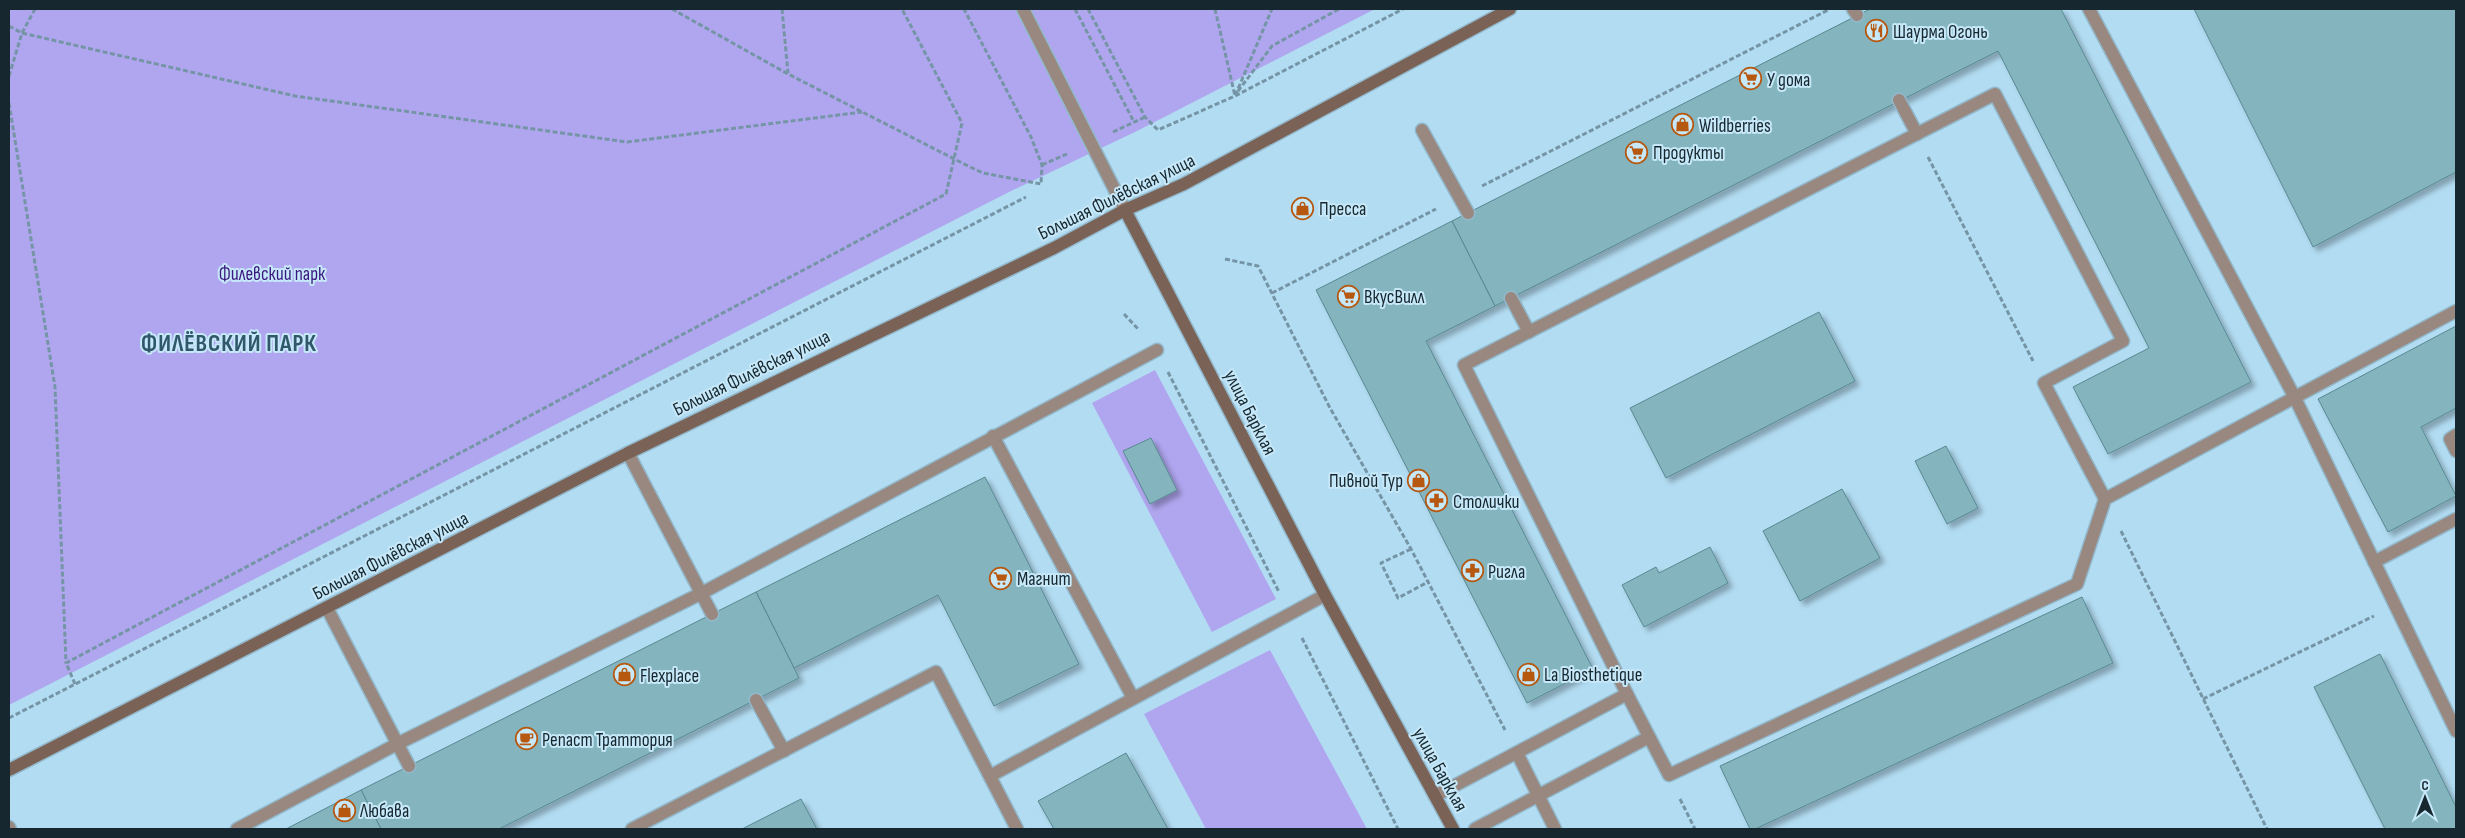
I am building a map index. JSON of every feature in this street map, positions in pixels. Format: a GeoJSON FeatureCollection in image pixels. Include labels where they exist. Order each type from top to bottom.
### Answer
{"type":"FeatureCollection","features":[{"type":"Feature","properties":{"kind":"main road","name":"Большая Филёвская улица"},"geometry":{"type":"LineString","coordinates":[[9,770],[628,453],[1054,248],[1125,210],[1184,184],[1510,9]]}},
{"type":"Feature","properties":{"kind":"main road","name":"улица Барклая"},"geometry":{"type":"LineString","coordinates":[[1125,210],[1325,595],[1453,829]]}},
{"type":"Feature","properties":{"kind":"street","name":"улица Барклая"},"geometry":{"type":"LineString","coordinates":[[1023,9],[1125,210]]}},
{"type":"Feature","properties":{"kind":"street"},"geometry":{"type":"LineString","coordinates":[[2089,9],[2294,396],[2456,731]]}},
{"type":"Feature","properties":{"kind":"street"},"geometry":{"type":"LineString","coordinates":[[2105,499],[2044,383],[2123,342],[1995,94],[1464,365],[1626,694],[1669,775],[2077,584],[2105,499],[2456,310]]}},
{"type":"Feature","properties":{"kind":"street"},"geometry":{"type":"LineString","coordinates":[[1900,100],[1916,134]]}},
{"type":"Feature","properties":{"kind":"street"},"geometry":{"type":"LineString","coordinates":[[1422,130],[1468,213]]}},
{"type":"Feature","properties":{"kind":"street"},"geometry":{"type":"LineString","coordinates":[[1512,298],[1529,332]]}},
{"type":"Feature","properties":{"kind":"street"},"geometry":{"type":"LineString","coordinates":[[237,829],[398,744],[700,594],[1157,350]]}},
{"type":"Feature","properties":{"kind":"street"},"geometry":{"type":"LineString","coordinates":[[2456,435],[2450,439],[2456,451]]}},
{"type":"Feature","properties":{"kind":"street"},"geometry":{"type":"LineString","coordinates":[[993,436],[1133,698]]}},
{"type":"Feature","properties":{"kind":"street"},"geometry":{"type":"LineString","coordinates":[[628,453],[712,614]]}},
{"type":"Feature","properties":{"kind":"street"},"geometry":{"type":"LineString","coordinates":[[2374,562],[2456,519]]}},
{"type":"Feature","properties":{"kind":"street"},"geometry":{"type":"LineString","coordinates":[[990,776],[1325,595]]}},
{"type":"Feature","properties":{"kind":"street"},"geometry":{"type":"LineString","coordinates":[[327,608],[409,766]]}},
{"type":"Feature","properties":{"kind":"street"},"geometry":{"type":"LineString","coordinates":[[632,829],[936,672],[1017,829]]}},
{"type":"Feature","properties":{"kind":"street"},"geometry":{"type":"LineString","coordinates":[[1435,796],[1626,694]]}},
{"type":"Feature","properties":{"kind":"street"},"geometry":{"type":"LineString","coordinates":[[756,700],[784,751]]}},
{"type":"Feature","properties":{"kind":"street"},"geometry":{"type":"LineString","coordinates":[[1475,829],[1649,737]]}},
{"type":"Feature","properties":{"kind":"street"},"geometry":{"type":"LineString","coordinates":[[1517,753],[1555,829]]}},
{"type":"Feature","properties":{"kind":"path"},"geometry":{"type":"LineString","coordinates":[[9,76],[22,33],[35,9]]}},
{"type":"Feature","properties":{"kind":"path"},"geometry":{"type":"LineString","coordinates":[[672,9],[788,74],[967,165],[984,172],[1041,184],[1042,165],[1031,137],[964,9]]}},
{"type":"Feature","properties":{"kind":"path"},"geometry":{"type":"LineString","coordinates":[[782,9],[788,74]]}},
{"type":"Feature","properties":{"kind":"path"},"geometry":{"type":"LineString","coordinates":[[66,663],[946,194],[962,123],[902,9]]}},
{"type":"Feature","properties":{"kind":"path"},"geometry":{"type":"LineString","coordinates":[[1075,9],[1134,122],[1145,117]]}},
{"type":"Feature","properties":{"kind":"path"},"geometry":{"type":"LineString","coordinates":[[1088,9],[1145,117],[1158,130],[1235,96],[1403,9]]}},
{"type":"Feature","properties":{"kind":"path"},"geometry":{"type":"LineString","coordinates":[[1215,9],[1235,96]]}},
{"type":"Feature","properties":{"kind":"path"},"geometry":{"type":"LineString","coordinates":[[1235,96],[1272,9]]}},
{"type":"Feature","properties":{"kind":"path"},"geometry":{"type":"LineString","coordinates":[[1235,96],[1272,46],[1339,9]]}},
{"type":"Feature","properties":{"kind":"path"},"geometry":{"type":"LineString","coordinates":[[1272,293],[1830,9]]}},
{"type":"Feature","properties":{"kind":"path"},"geometry":{"type":"LineString","coordinates":[[9,26],[22,33],[294,96],[627,142],[862,112]]}},
{"type":"Feature","properties":{"kind":"path"},"geometry":{"type":"LineString","coordinates":[[9,103],[55,387],[66,663],[75,684]]}},
{"type":"Feature","properties":{"kind":"path"},"geometry":{"type":"LineString","coordinates":[[1916,134],[2044,383]]}},
{"type":"Feature","properties":{"kind":"path"},"geometry":{"type":"LineString","coordinates":[[9,718],[1026,197]]}},
{"type":"Feature","properties":{"kind":"path"},"geometry":{"type":"LineString","coordinates":[[1225,259],[1258,266],[1330,408],[1411,549],[1517,753]]}},
{"type":"Feature","properties":{"kind":"path"},"geometry":{"type":"LineString","coordinates":[[1124,314],[1157,350],[1398,829]]}},
{"type":"Feature","properties":{"kind":"path"},"geometry":{"type":"LineString","coordinates":[[2105,499],[2267,829]]}},
{"type":"Feature","properties":{"kind":"path"},"geometry":{"type":"LineString","coordinates":[[1411,549],[1381,563],[1398,598],[1428,582]]}},
{"type":"Feature","properties":{"kind":"path"},"geometry":{"type":"LineString","coordinates":[[2203,699],[2395,605]]}},
{"type":"Feature","properties":{"kind":"path"},"geometry":{"type":"LineString","coordinates":[[1669,775],[1695,829]]}},
{"type":"Feature","properties":{"kind":"green space","name":"Филевский парк"},"geometry":{"type":"Polygon","coordinates":[[[9,9],[1375,9],[1137,131],[1009,192],[9,705],[9,9]]]}},
{"type":"Feature","properties":{"kind":"green space"},"geometry":{"type":"Polygon","coordinates":[[[1155,370],[1276,599],[1212,632],[1092,403],[1155,370]]]}},
{"type":"Feature","properties":{"kind":"green space"},"geometry":{"type":"Polygon","coordinates":[[[1270,650],[1367,829],[1206,829],[1144,714],[1270,650]]]}},
{"type":"Feature","properties":{"kind":"building"},"geometry":{"type":"Polygon","coordinates":[[[1870,9],[2061,9],[2251,382],[2108,454],[2073,387],[2149,348],[1998,51],[1495,306],[1452,221],[1870,9]]]}},
{"type":"Feature","properties":{"kind":"building"},"geometry":{"type":"Polygon","coordinates":[[[2194,9],[2456,9],[2456,172],[2313,247],[2194,9]]]}},
{"type":"Feature","properties":{"kind":"building"},"geometry":{"type":"Polygon","coordinates":[[[1452,221],[1495,306],[1426,341],[1593,669],[1527,703],[1316,290],[1452,221]]]}},
{"type":"Feature","properties":{"kind":"building"},"geometry":{"type":"Polygon","coordinates":[[[1819,312],[1855,381],[1666,478],[1630,408],[1819,312]]]}},
{"type":"Feature","properties":{"kind":"building"},"geometry":{"type":"Polygon","coordinates":[[[2456,326],[2456,408],[2421,427],[2456,496],[2388,532],[2318,399],[2456,326]]]}},
{"type":"Feature","properties":{"kind":"building"},"geometry":{"type":"Polygon","coordinates":[[[1151,438],[1177,490],[1150,504],[1123,451],[1151,438]]]}},
{"type":"Feature","properties":{"kind":"building"},"geometry":{"type":"Polygon","coordinates":[[[1946,446],[1978,508],[1947,524],[1915,461],[1946,446]]]}},
{"type":"Feature","properties":{"kind":"building"},"geometry":{"type":"Polygon","coordinates":[[[985,477],[1079,664],[994,706],[938,595],[794,668],[756,592],[985,477]]]}},
{"type":"Feature","properties":{"kind":"building"},"geometry":{"type":"Polygon","coordinates":[[[1842,489],[1880,558],[1800,601],[1763,531],[1842,489]]]}},
{"type":"Feature","properties":{"kind":"building"},"geometry":{"type":"Polygon","coordinates":[[[1710,547],[1728,583],[1644,627],[1622,585],[1656,567],[1659,573],[1710,547]]]}},
{"type":"Feature","properties":{"kind":"building"},"geometry":{"type":"Polygon","coordinates":[[[756,592],[799,678],[499,829],[381,829],[361,790],[756,592]]]}},
{"type":"Feature","properties":{"kind":"building"},"geometry":{"type":"Polygon","coordinates":[[[2082,597],[2113,663],[1755,829],[1750,829],[1720,766],[2082,597]]]}},
{"type":"Feature","properties":{"kind":"building"},"geometry":{"type":"Polygon","coordinates":[[[2380,654],[2456,807],[2456,829],[2385,829],[2314,687],[2380,654]]]}},
{"type":"Feature","properties":{"kind":"building"},"geometry":{"type":"Polygon","coordinates":[[[1126,753],[1168,829],[1054,829],[1038,801],[1126,753]]]}},
{"type":"Feature","properties":{"kind":"building"},"geometry":{"type":"Polygon","coordinates":[[[361,790],[381,829],[286,829],[361,790]]]}},
{"type":"Feature","properties":{"kind":"building"},"geometry":{"type":"Polygon","coordinates":[[[801,799],[817,829],[742,829],[801,799]]]}},
{"type":"Feature","properties":{"kind":"place","name":"Шаурма Огонь"},"geometry":{"type":"Point","coordinates":[1877,31]}},
{"type":"Feature","properties":{"kind":"place","name":"У дома"},"geometry":{"type":"Point","coordinates":[1751,79]}},
{"type":"Feature","properties":{"kind":"place","name":"Wildberries"},"geometry":{"type":"Point","coordinates":[1683,125]}},
{"type":"Feature","properties":{"kind":"place","name":"Продукты"},"geometry":{"type":"Point","coordinates":[1637,152]}},
{"type":"Feature","properties":{"kind":"place","name":"Пресса"},"geometry":{"type":"Point","coordinates":[1303,208]}},
{"type":"Feature","properties":{"kind":"place","name":"ВкусВилл"},"geometry":{"type":"Point","coordinates":[1348,296]}},
{"type":"Feature","properties":{"kind":"place","name":"Пивной Тур"},"geometry":{"type":"Point","coordinates":[1419,480]}},
{"type":"Feature","properties":{"kind":"place","name":"Столички"},"geometry":{"type":"Point","coordinates":[1437,501]}},
{"type":"Feature","properties":{"kind":"place","name":"Ригла"},"geometry":{"type":"Point","coordinates":[1472,571]}},
{"type":"Feature","properties":{"kind":"place","name":"Магнит"},"geometry":{"type":"Point","coordinates":[1001,578]}},
{"type":"Feature","properties":{"kind":"place","name":"La Biosthetique"},"geometry":{"type":"Point","coordinates":[1528,674]}},
{"type":"Feature","properties":{"kind":"place","name":"Flexplace"},"geometry":{"type":"Point","coordinates":[624,675]}},
{"type":"Feature","properties":{"kind":"place","name":"Репаст Траттория"},"geometry":{"type":"Point","coordinates":[526,739]}},
{"type":"Feature","properties":{"kind":"place","name":"Любава"},"geometry":{"type":"Point","coordinates":[344,810]}},
{"type":"Feature","properties":{"kind":"district","name":"ФИЛЁВСКИЙ ПАРК"},"geometry":{"type":"Point","coordinates":[229,343]}}]}
